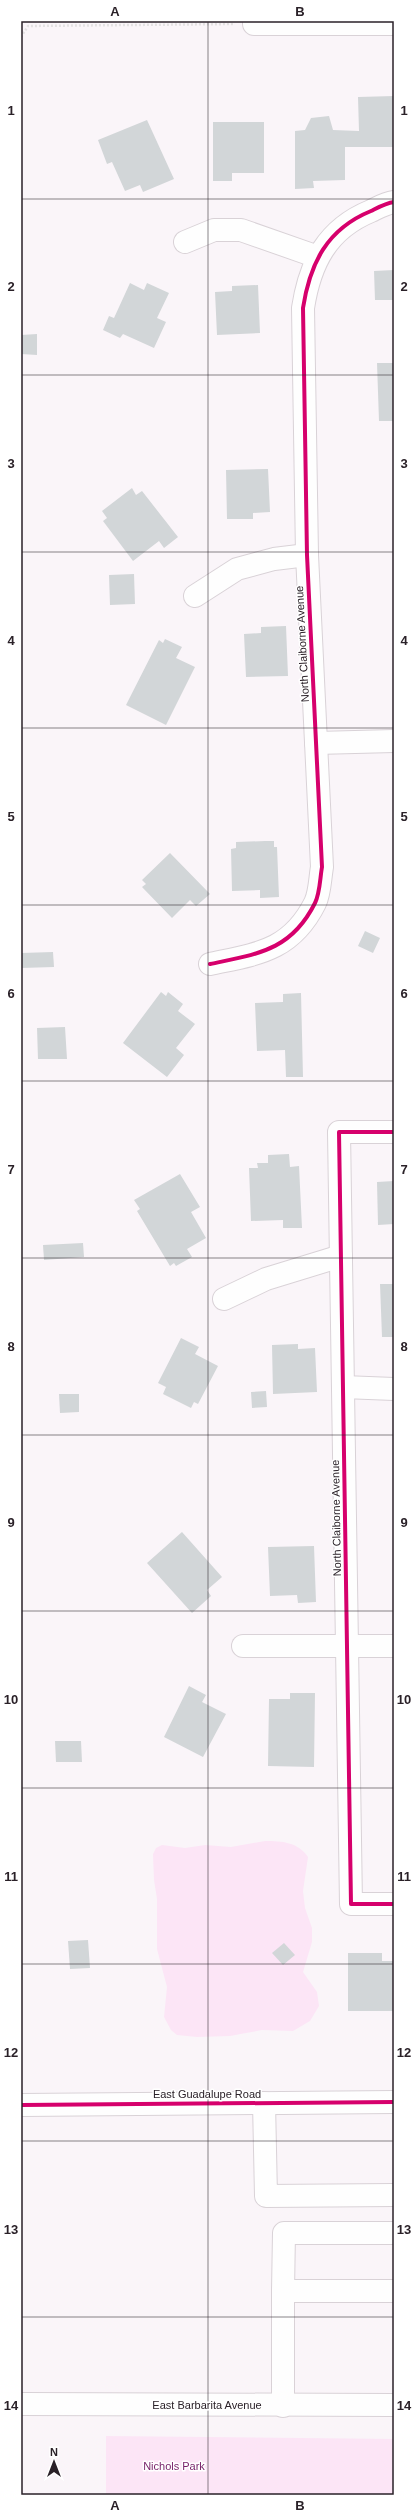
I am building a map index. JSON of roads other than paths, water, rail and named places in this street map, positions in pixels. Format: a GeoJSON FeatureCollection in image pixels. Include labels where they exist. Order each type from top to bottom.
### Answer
{"type":"FeatureCollection","features":[{"type":"Feature","properties":{"kind":"street"},"geometry":{"type":"LineString","coordinates":[[254,22],[394,24]]}},
{"type":"Feature","properties":{"kind":"street","name":"North Claiborne Avenue"},"geometry":{"type":"LineString","coordinates":[[210,964],[276,948],[297,929],[316,902],[322,867],[307,555],[303,308],[307,282],[318,257],[336,232],[359,216],[394,202]]}},
{"type":"Feature","properties":{"kind":"street"},"geometry":{"type":"LineString","coordinates":[[185,242],[214,230],[241,230],[318,257]]}},
{"type":"Feature","properties":{"kind":"street"},"geometry":{"type":"LineString","coordinates":[[195,596],[237,569],[274,559],[307,555]]}},
{"type":"Feature","properties":{"kind":"street"},"geometry":{"type":"LineString","coordinates":[[316,743],[394,741]]}},
{"type":"Feature","properties":{"kind":"street","name":"North Claiborne Avenue"},"geometry":{"type":"LineString","coordinates":[[394,1132],[339,1132],[351,1904],[394,1904]]}},
{"type":"Feature","properties":{"kind":"street"},"geometry":{"type":"LineString","coordinates":[[224,1299],[266,1279],[340,1256]]}},
{"type":"Feature","properties":{"kind":"street"},"geometry":{"type":"LineString","coordinates":[[343,1388],[394,1389]]}},
{"type":"Feature","properties":{"kind":"street"},"geometry":{"type":"LineString","coordinates":[[243,1646],[394,1646]]}},
{"type":"Feature","properties":{"kind":"street","name":"East Guadalupe Road"},"geometry":{"type":"LineString","coordinates":[[21,2104],[394,2102]]}},
{"type":"Feature","properties":{"kind":"street"},"geometry":{"type":"LineString","coordinates":[[264,2103],[266,2196],[394,2195]]}},
{"type":"Feature","properties":{"kind":"street"},"geometry":{"type":"LineString","coordinates":[[283,2406],[284,2233],[394,2233]]}},
{"type":"Feature","properties":{"kind":"street"},"geometry":{"type":"LineString","coordinates":[[283,2291],[394,2291]]}},
{"type":"Feature","properties":{"kind":"street","name":"East Barbarita Avenue"},"geometry":{"type":"LineString","coordinates":[[21,2404],[283,2406],[394,2405]]}},
{"type":"Feature","properties":{"kind":"park label","name":"Nichols Park"},"geometry":{"type":"Point","coordinates":[174,2466]}}]}
